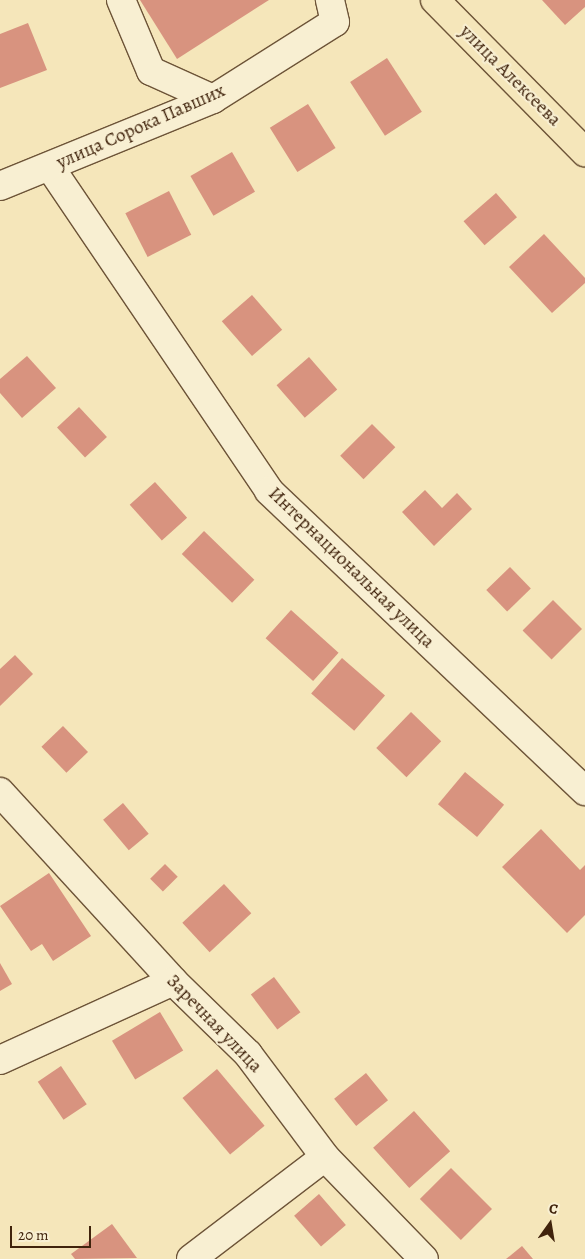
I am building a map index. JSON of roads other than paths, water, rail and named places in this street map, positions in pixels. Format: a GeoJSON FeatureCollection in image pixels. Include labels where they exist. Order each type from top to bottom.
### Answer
{"type":"FeatureCollection","features":[{"type":"Feature","properties":{"kind":"main road","name":"улица Алексеева"},"geometry":{"type":"LineString","coordinates":[[435,0],[585,152]]}},
{"type":"Feature","properties":{"kind":"street"},"geometry":{"type":"LineString","coordinates":[[121,0],[151,71],[213,99]]}},
{"type":"Feature","properties":{"kind":"street","name":"улица Сорока Павших"},"geometry":{"type":"LineString","coordinates":[[0,186],[213,99],[335,22],[330,0]]}},
{"type":"Feature","properties":{"kind":"street","name":"Интернациональная улица"},"geometry":{"type":"LineString","coordinates":[[50,167],[269,491],[585,791]]}},
{"type":"Feature","properties":{"kind":"street","name":"Заречная улица"},"geometry":{"type":"LineString","coordinates":[[0,792],[173,980],[248,1054],[325,1157],[424,1259]]}},
{"type":"Feature","properties":{"kind":"street"},"geometry":{"type":"LineString","coordinates":[[0,1060],[173,980]]}},
{"type":"Feature","properties":{"kind":"street"},"geometry":{"type":"LineString","coordinates":[[191,1259],[325,1157]]}}]}
